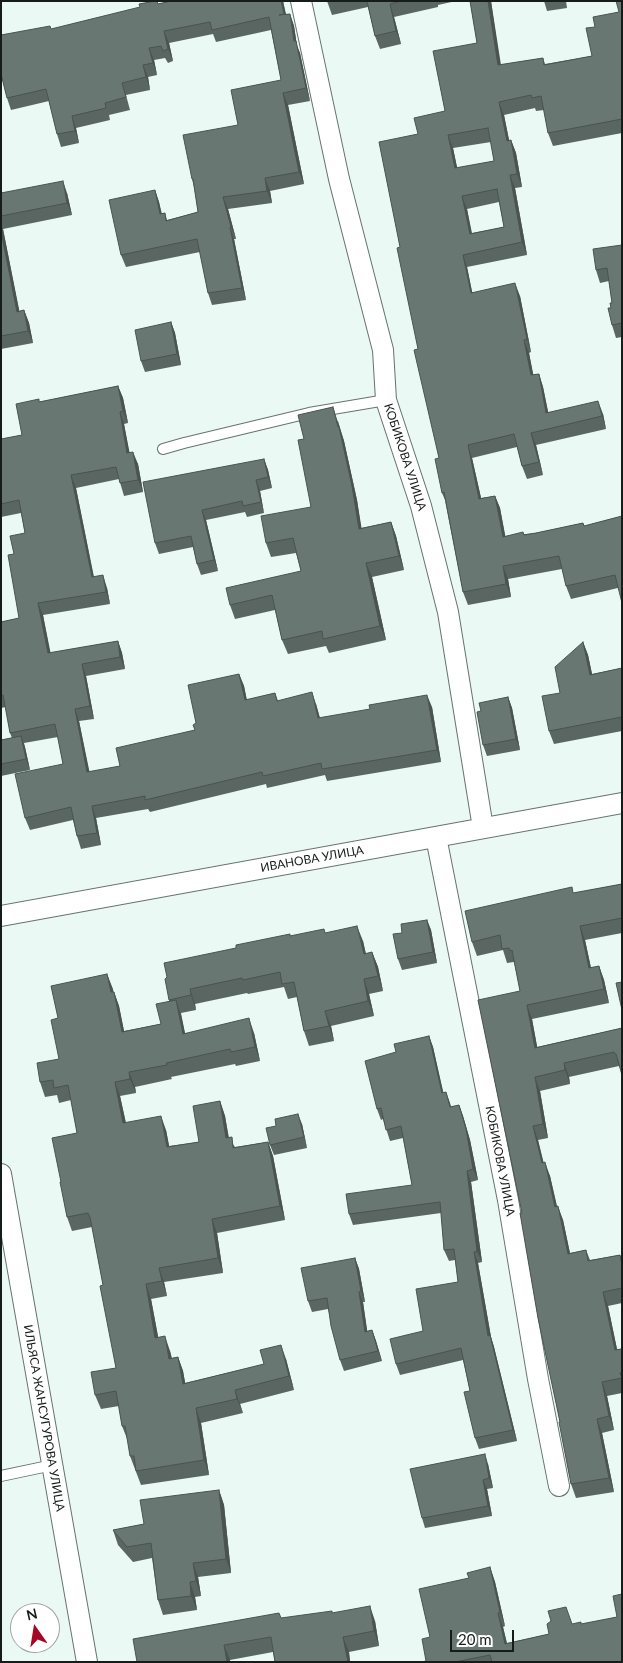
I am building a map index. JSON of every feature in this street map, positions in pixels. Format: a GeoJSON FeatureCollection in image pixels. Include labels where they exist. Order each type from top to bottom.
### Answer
{"type":"FeatureCollection","features":[{"type":"Feature","properties":{"kind":"street","name":"КОБИКОВА УЛИЦА"},"geometry":{"type":"LineString","coordinates":[[301,1],[339,179],[383,350],[386,400],[421,506],[448,612],[482,828]]}},
{"type":"Feature","properties":{"kind":"street","name":"ИВАНОВА УЛИЦА"},"geometry":{"type":"LineString","coordinates":[[1,916],[622,803]]}},
{"type":"Feature","properties":{"kind":"street","name":"КОБИКОВА УЛИЦА"},"geometry":{"type":"LineString","coordinates":[[436,837],[508,1200],[538,1379],[559,1486]]}},
{"type":"Feature","properties":{"kind":"street","name":"ИЛЬЯСА ЖАНСУГУРОВА УЛИЦА"},"geometry":{"type":"LineString","coordinates":[[1,1174],[87,1662]]}},
{"type":"Feature","properties":{"kind":"lane"},"geometry":{"type":"LineString","coordinates":[[163,449],[184,442],[309,413],[386,400]]}},
{"type":"Feature","properties":{"kind":"lane"},"geometry":{"type":"LineString","coordinates":[[1,1476],[52,1465]]}},
{"type":"Feature","properties":{"kind":"building"},"geometry":{"type":"Polygon","coordinates":[[[157,1],[158,4],[171,1],[281,1],[284,14],[279,15],[290,14],[294,41],[296,41],[306,88],[283,93],[299,172],[265,178],[267,191],[223,197],[231,227],[242,288],[208,293],[197,239],[121,255],[109,200],[155,190],[160,214],[165,213],[166,221],[198,212],[183,135],[238,125],[231,90],[281,80],[269,17],[212,30],[210,22],[164,31],[168,49],[163,51],[161,46],[149,48],[153,63],[143,65],[146,77],[122,83],[126,97],[105,103],[106,108],[72,116],[75,131],[57,134],[46,89],[7,98],[1,74],[1,35],[50,26],[51,29],[140,7],[139,4],[157,1]]]}},
{"type":"Feature","properties":{"kind":"building"},"geometry":{"type":"Polygon","coordinates":[[[367,1],[401,1],[390,4],[396,31],[375,36],[367,1]]]}},
{"type":"Feature","properties":{"kind":"building"},"geometry":{"type":"Polygon","coordinates":[[[470,1],[488,1],[498,65],[543,58],[544,65],[592,56],[586,28],[595,27],[593,17],[619,12],[616,1],[622,1],[622,119],[548,133],[541,96],[532,98],[531,95],[499,102],[507,141],[511,140],[517,174],[510,175],[522,242],[463,255],[471,293],[515,283],[527,339],[524,340],[531,375],[539,374],[546,413],[598,401],[602,416],[531,433],[539,462],[522,466],[514,434],[468,445],[479,499],[495,496],[503,537],[523,532],[524,535],[536,533],[583,523],[584,526],[622,516],[622,603],[615,575],[566,586],[559,556],[503,566],[506,584],[463,592],[444,492],[442,493],[435,459],[439,458],[414,350],[418,349],[397,248],[400,247],[379,142],[418,134],[414,118],[445,111],[433,51],[477,43],[470,1]],[[488,128],[448,135],[455,168],[494,161],[488,128]],[[497,189],[462,196],[470,234],[504,227],[497,189]]]}},
{"type":"Feature","properties":{"kind":"building"},"geometry":{"type":"Polygon","coordinates":[[[63,181],[67,203],[1,216],[1,193],[63,181]]]}},
{"type":"Feature","properties":{"kind":"building"},"geometry":{"type":"Polygon","coordinates":[[[1,231],[17,312],[24,310],[28,331],[1,336],[1,231]]]}},
{"type":"Feature","properties":{"kind":"building"},"geometry":{"type":"Polygon","coordinates":[[[622,245],[622,323],[612,325],[608,308],[611,308],[610,303],[612,303],[607,268],[596,270],[593,249],[622,245]]]}},
{"type":"Feature","properties":{"kind":"building"},"geometry":{"type":"Polygon","coordinates":[[[171,322],[177,354],[141,361],[135,330],[171,322]]]}},
{"type":"Feature","properties":{"kind":"building"},"geometry":{"type":"Polygon","coordinates":[[[118,386],[123,411],[120,412],[127,453],[133,452],[138,480],[120,483],[116,467],[71,475],[92,577],[103,575],[106,592],[38,603],[48,653],[118,641],[120,657],[82,664],[90,706],[75,709],[87,772],[120,766],[116,748],[195,730],[193,725],[196,723],[188,685],[239,674],[245,700],[275,693],[277,701],[312,692],[318,718],[370,709],[369,705],[427,695],[437,750],[322,769],[321,763],[263,776],[262,772],[145,800],[145,796],[92,806],[97,833],[77,836],[71,807],[25,818],[15,774],[63,764],[55,724],[10,733],[3,695],[1,695],[1,622],[19,618],[8,555],[14,554],[10,536],[25,533],[19,500],[1,504],[1,439],[22,435],[16,404],[39,399],[39,402],[118,386]]]}},
{"type":"Feature","properties":{"kind":"building"},"geometry":{"type":"Polygon","coordinates":[[[333,407],[352,486],[359,529],[391,522],[399,556],[366,563],[380,626],[323,639],[322,631],[282,640],[272,595],[230,605],[226,588],[301,571],[293,538],[266,543],[261,516],[311,507],[298,440],[304,439],[298,415],[333,407]]]}},
{"type":"Feature","properties":{"kind":"building"},"geometry":{"type":"Polygon","coordinates":[[[264,459],[268,477],[256,480],[261,502],[243,506],[242,501],[202,510],[214,560],[197,564],[191,536],[155,543],[143,482],[264,459]]]}},
{"type":"Feature","properties":{"kind":"building"},"geometry":{"type":"Polygon","coordinates":[[[583,642],[590,675],[622,668],[622,717],[549,731],[542,696],[560,693],[555,667],[583,642]]]}},
{"type":"Feature","properties":{"kind":"building"},"geometry":{"type":"Polygon","coordinates":[[[508,697],[516,739],[483,745],[477,712],[481,711],[479,703],[508,697]]]}},
{"type":"Feature","properties":{"kind":"building"},"geometry":{"type":"Polygon","coordinates":[[[21,736],[26,759],[1,764],[1,740],[21,736]]]}},
{"type":"Feature","properties":{"kind":"building"},"geometry":{"type":"Polygon","coordinates":[[[622,884],[622,918],[580,926],[589,968],[599,966],[604,989],[527,1005],[535,1048],[622,1028],[622,1075],[614,1052],[564,1063],[565,1070],[535,1077],[543,1124],[533,1126],[542,1163],[545,1162],[555,1207],[558,1206],[568,1254],[586,1250],[588,1261],[620,1255],[622,1265],[622,1288],[603,1292],[615,1350],[622,1350],[622,1372],[620,1373],[622,1378],[602,1382],[609,1416],[597,1419],[609,1478],[571,1484],[538,1318],[520,1213],[522,1213],[478,1000],[520,991],[512,950],[510,951],[509,948],[502,949],[500,935],[472,942],[465,911],[572,887],[573,893],[622,884]]]}},
{"type":"Feature","properties":{"kind":"building"},"geometry":{"type":"Polygon","coordinates":[[[427,920],[433,952],[398,959],[393,934],[402,933],[401,924],[427,920]]]}},
{"type":"Feature","properties":{"kind":"building"},"geometry":{"type":"Polygon","coordinates":[[[357,926],[364,954],[372,952],[378,976],[364,979],[368,1001],[325,1011],[329,1026],[304,1031],[294,982],[282,984],[280,972],[190,989],[191,995],[169,1000],[164,963],[236,948],[236,945],[290,934],[290,936],[324,929],[325,933],[357,926]]]}},
{"type":"Feature","properties":{"kind":"building"},"geometry":{"type":"Polygon","coordinates":[[[107,974],[111,992],[114,992],[122,1032],[161,1024],[156,1004],[176,1000],[183,1034],[249,1018],[255,1047],[231,1052],[230,1049],[166,1063],[167,1065],[129,1072],[130,1079],[115,1082],[123,1123],[161,1116],[167,1147],[199,1142],[193,1106],[220,1101],[226,1138],[232,1137],[233,1148],[268,1142],[280,1206],[212,1219],[218,1258],[159,1268],[162,1281],[146,1284],[155,1338],[165,1336],[169,1359],[178,1357],[183,1384],[264,1364],[260,1350],[281,1345],[289,1376],[235,1390],[237,1399],[196,1408],[204,1460],[136,1471],[134,1456],[130,1456],[125,1426],[122,1426],[116,1391],[95,1395],[91,1372],[116,1368],[100,1286],[103,1285],[90,1217],[88,1213],[67,1217],[52,1138],[77,1133],[68,1085],[54,1088],[53,1080],[40,1082],[37,1063],[59,1059],[51,1020],[58,1018],[51,986],[107,974]]]}},
{"type":"Feature","properties":{"kind":"building"},"geometry":{"type":"Polygon","coordinates":[[[622,982],[622,1010],[616,983],[622,982]]]}},
{"type":"Feature","properties":{"kind":"building"},"geometry":{"type":"Polygon","coordinates":[[[429,1036],[442,1093],[446,1092],[450,1107],[459,1105],[466,1129],[473,1169],[467,1171],[477,1251],[474,1252],[488,1336],[490,1335],[513,1430],[475,1438],[464,1392],[470,1391],[461,1348],[396,1364],[390,1339],[423,1331],[416,1289],[458,1282],[454,1249],[444,1250],[440,1202],[349,1214],[346,1194],[412,1185],[401,1126],[386,1130],[381,1108],[377,1109],[365,1061],[396,1052],[394,1044],[429,1036]]]}},
{"type":"Feature","properties":{"kind":"building"},"geometry":{"type":"Polygon","coordinates":[[[298,1114],[304,1137],[270,1145],[266,1128],[276,1126],[275,1119],[298,1114]]]}},
{"type":"Feature","properties":{"kind":"building"},"geometry":{"type":"Polygon","coordinates":[[[355,1258],[361,1291],[359,1292],[365,1332],[372,1330],[378,1351],[340,1360],[331,1326],[327,1298],[308,1301],[301,1268],[355,1258]]]}},
{"type":"Feature","properties":{"kind":"building"},"geometry":{"type":"Polygon","coordinates":[[[485,1454],[489,1478],[483,1480],[488,1506],[422,1518],[410,1469],[485,1454]]]}},
{"type":"Feature","properties":{"kind":"building"},"geometry":{"type":"Polygon","coordinates":[[[219,1490],[226,1559],[193,1563],[196,1581],[190,1582],[191,1596],[158,1600],[151,1543],[127,1547],[113,1530],[144,1524],[140,1500],[219,1490]]]}},
{"type":"Feature","properties":{"kind":"building"},"geometry":{"type":"Polygon","coordinates":[[[490,1567],[505,1644],[549,1634],[547,1624],[551,1621],[548,1611],[566,1607],[572,1624],[617,1617],[613,1596],[622,1594],[622,1662],[492,1662],[490,1655],[455,1662],[422,1662],[426,1661],[422,1639],[430,1637],[419,1589],[469,1578],[467,1573],[490,1567]]]}},
{"type":"Feature","properties":{"kind":"building"},"geometry":{"type":"Polygon","coordinates":[[[370,1606],[374,1631],[343,1637],[348,1662],[275,1662],[271,1637],[224,1645],[227,1662],[137,1662],[133,1639],[279,1613],[281,1618],[332,1611],[332,1613],[370,1606]]]}}]}
